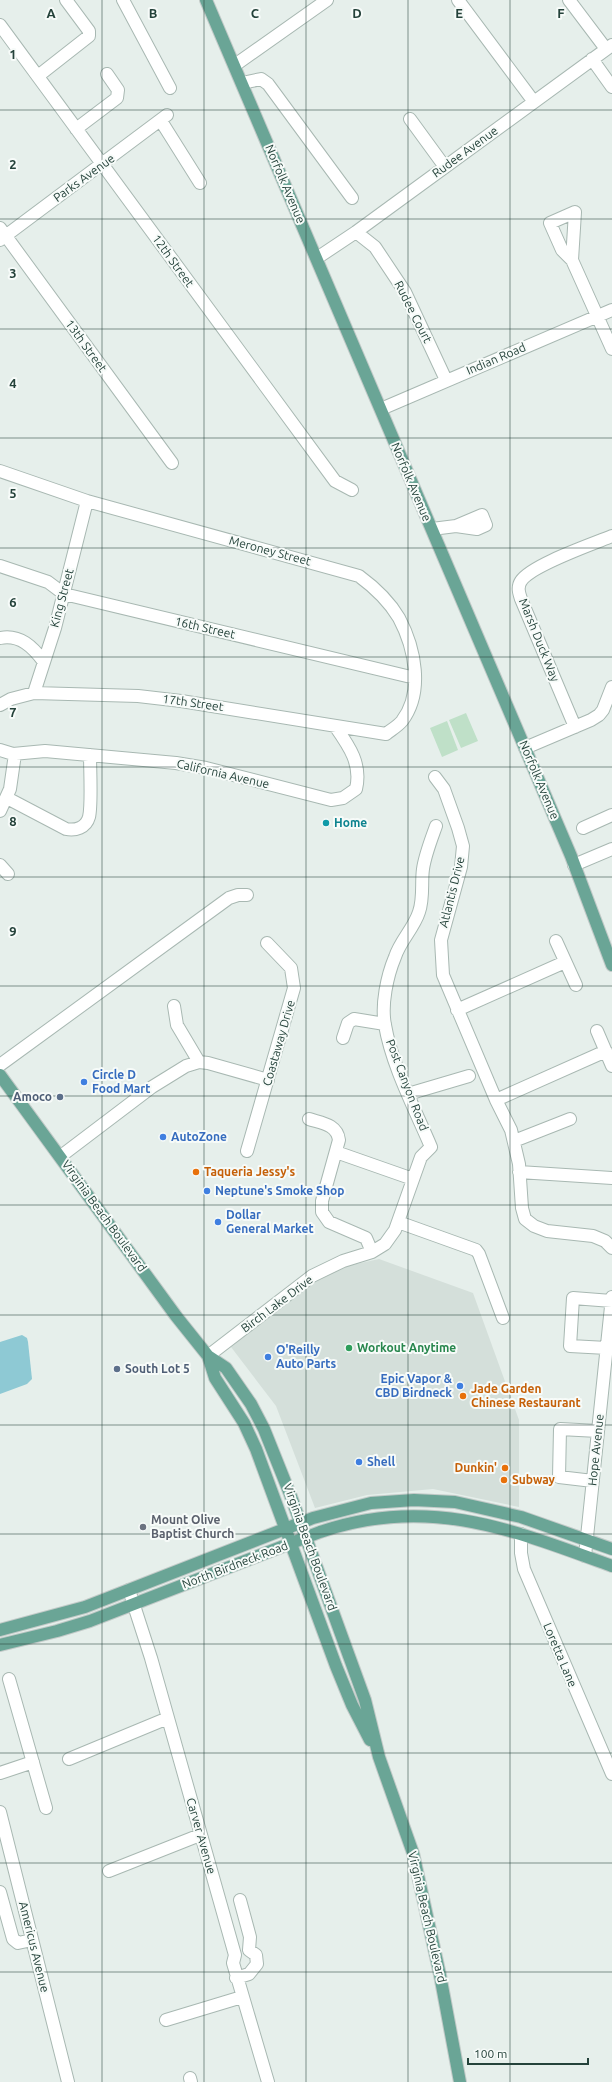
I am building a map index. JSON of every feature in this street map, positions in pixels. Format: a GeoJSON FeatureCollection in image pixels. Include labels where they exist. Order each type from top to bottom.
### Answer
{"type":"FeatureCollection","features":[{"type":"Feature","properties":{"kind":"main road","name":"Norfolk Avenue"},"geometry":{"type":"LineString","coordinates":[[206,0],[525,748],[574,865],[612,966]]}},
{"type":"Feature","properties":{"kind":"main road","name":"Virginia Beach Boulevard"},"geometry":{"type":"LineString","coordinates":[[0,1075],[173,1311],[208,1356],[226,1368],[251,1404],[271,1444],[365,1700],[378,1757]]}},
{"type":"Feature","properties":{"kind":"main road","name":"Virginia Beach Boulevard"},"geometry":{"type":"LineString","coordinates":[[208,1356],[215,1378],[244,1423],[256,1449],[352,1705],[378,1757],[413,1853],[421,1884],[460,2082]]}},
{"type":"Feature","properties":{"kind":"main road","name":"North Birdneck Road"},"geometry":{"type":"LineString","coordinates":[[0,1630],[36,1622],[85,1607],[286,1528],[350,1507],[371,1503],[414,1500],[455,1502],[521,1517],[612,1549]]}},
{"type":"Feature","properties":{"kind":"main road","name":"North Birdneck Road"},"geometry":{"type":"LineString","coordinates":[[0,1645],[57,1631],[134,1605],[334,1527],[381,1517],[427,1515],[453,1518],[501,1528],[612,1566]]}},
{"type":"Feature","properties":{"kind":"street"},"geometry":{"type":"LineString","coordinates":[[38,76],[89,36],[89,31],[66,0]]}},
{"type":"Feature","properties":{"kind":"street"},"geometry":{"type":"LineString","coordinates":[[123,0],[170,88]]}},
{"type":"Feature","properties":{"kind":"street"},"geometry":{"type":"LineString","coordinates":[[235,65],[327,0]]}},
{"type":"Feature","properties":{"kind":"street"},"geometry":{"type":"LineString","coordinates":[[458,0],[534,102]]}},
{"type":"Feature","properties":{"kind":"street"},"geometry":{"type":"LineString","coordinates":[[569,0],[609,47]]}},
{"type":"Feature","properties":{"kind":"street","name":"12th Street"},"geometry":{"type":"LineString","coordinates":[[0,25],[335,481],[352,490]]}},
{"type":"Feature","properties":{"kind":"street","name":"Rudee Avenue"},"geometry":{"type":"LineString","coordinates":[[317,258],[356,232],[446,167],[609,47]]}},
{"type":"Feature","properties":{"kind":"street"},"geometry":{"type":"LineString","coordinates":[[592,59],[612,87]]}},
{"type":"Feature","properties":{"kind":"street"},"geometry":{"type":"LineString","coordinates":[[76,129],[117,98],[118,90],[107,74]]}},
{"type":"Feature","properties":{"kind":"street"},"geometry":{"type":"LineString","coordinates":[[242,83],[261,79],[268,84],[352,198]]}},
{"type":"Feature","properties":{"kind":"street","name":"Parks Avenue"},"geometry":{"type":"LineString","coordinates":[[2,235],[102,165],[164,118],[200,183]]}},
{"type":"Feature","properties":{"kind":"street"},"geometry":{"type":"LineString","coordinates":[[410,119],[446,167]]}},
{"type":"Feature","properties":{"kind":"street","name":"Rudee Court"},"geometry":{"type":"LineString","coordinates":[[356,232],[375,247],[405,292],[446,380]]}},
{"type":"Feature","properties":{"kind":"street","name":"13th Street"},"geometry":{"type":"LineString","coordinates":[[2,235],[172,462]]}},
{"type":"Feature","properties":{"kind":"street"},"geometry":{"type":"LineString","coordinates":[[572,260],[612,349]]}},
{"type":"Feature","properties":{"kind":"street","name":"Indian Road"},"geometry":{"type":"LineString","coordinates":[[381,410],[446,380],[612,310]]}},
{"type":"Feature","properties":{"kind":"street","name":"Meroney Street"},"geometry":{"type":"LineString","coordinates":[[0,471],[87,501],[359,576],[381,594],[399,618],[411,648],[415,678],[415,692],[409,710],[402,722],[386,734]]}},
{"type":"Feature","properties":{"kind":"street","name":"King Street"},"geometry":{"type":"LineString","coordinates":[[34,693],[64,594],[87,501]]}},
{"type":"Feature","properties":{"kind":"street"},"geometry":{"type":"LineString","coordinates":[[432,529],[456,526]]}},
{"type":"Feature","properties":{"kind":"street","name":"Marsh Duck Way"},"geometry":{"type":"LineString","coordinates":[[575,727],[521,599],[519,589],[520,582],[533,570],[612,536]]}},
{"type":"Feature","properties":{"kind":"street","name":"16th Street"},"geometry":{"type":"LineString","coordinates":[[0,566],[48,582],[64,594],[415,678]]}},
{"type":"Feature","properties":{"kind":"street"},"geometry":{"type":"LineString","coordinates":[[0,638],[13,638],[26,643],[44,662]]}},
{"type":"Feature","properties":{"kind":"street"},"geometry":{"type":"LineString","coordinates":[[525,748],[599,715],[612,690]]}},
{"type":"Feature","properties":{"kind":"street","name":"17th Street"},"geometry":{"type":"LineString","coordinates":[[0,705],[11,698],[34,693],[138,696],[181,701],[386,734]]}},
{"type":"Feature","properties":{"kind":"street","name":"California Avenue"},"geometry":{"type":"LineString","coordinates":[[15,754],[45,751],[176,763],[206,768],[331,800],[343,798],[356,790],[359,778],[353,752],[335,726]]}},
{"type":"Feature","properties":{"kind":"street"},"geometry":{"type":"LineString","coordinates":[[0,750],[15,754],[10,789],[0,811]]}},
{"type":"Feature","properties":{"kind":"street"},"geometry":{"type":"LineString","coordinates":[[7,798],[66,829],[76,829],[82,827],[89,817],[90,755]]}},
{"type":"Feature","properties":{"kind":"street","name":"Atlantis Drive"},"geometry":{"type":"LineString","coordinates":[[435,777],[444,789],[463,846],[461,867],[441,940],[443,975],[496,1100],[511,1130],[519,1172],[522,1208],[525,1218],[534,1226],[548,1231],[593,1236],[605,1241],[612,1248]]}},
{"type":"Feature","properties":{"kind":"street"},"geometry":{"type":"LineString","coordinates":[[583,828],[612,816]]}},
{"type":"Feature","properties":{"kind":"street","name":"Post Canyon Road"},"geometry":{"type":"LineString","coordinates":[[413,1179],[421,1157],[431,1147],[408,1094],[385,1024],[385,1005],[389,976],[395,955],[414,924],[420,911],[423,869],[436,826]]}},
{"type":"Feature","properties":{"kind":"street"},"geometry":{"type":"LineString","coordinates":[[574,865],[612,848]]}},
{"type":"Feature","properties":{"kind":"street"},"geometry":{"type":"LineString","coordinates":[[0,1065],[229,898],[238,895],[247,895]]}},
{"type":"Feature","properties":{"kind":"street"},"geometry":{"type":"LineString","coordinates":[[556,941],[576,985]]}},
{"type":"Feature","properties":{"kind":"street","name":"Coastaway Drive"},"geometry":{"type":"LineString","coordinates":[[248,1151],[295,982],[291,968],[287,962],[267,943]]}},
{"type":"Feature","properties":{"kind":"street"},"geometry":{"type":"LineString","coordinates":[[457,1010],[565,962]]}},
{"type":"Feature","properties":{"kind":"street"},"geometry":{"type":"LineString","coordinates":[[174,1006],[177,1024],[199,1062]]}},
{"type":"Feature","properties":{"kind":"street"},"geometry":{"type":"LineString","coordinates":[[343,1038],[348,1023],[354,1019],[385,1024]]}},
{"type":"Feature","properties":{"kind":"street"},"geometry":{"type":"LineString","coordinates":[[597,1030],[612,1066]]}},
{"type":"Feature","properties":{"kind":"street"},"geometry":{"type":"LineString","coordinates":[[496,1100],[606,1051]]}},
{"type":"Feature","properties":{"kind":"street"},"geometry":{"type":"LineString","coordinates":[[60,1156],[152,1087],[186,1066],[199,1062],[268,1080]]}},
{"type":"Feature","properties":{"kind":"street"},"geometry":{"type":"LineString","coordinates":[[408,1094],[469,1076]]}},
{"type":"Feature","properties":{"kind":"street"},"geometry":{"type":"LineString","coordinates":[[308,1119],[328,1125],[336,1131],[339,1140],[322,1201],[322,1212],[329,1222],[366,1238],[372,1252]]}},
{"type":"Feature","properties":{"kind":"street"},"geometry":{"type":"LineString","coordinates":[[514,1141],[570,1119]]}},
{"type":"Feature","properties":{"kind":"street"},"geometry":{"type":"LineString","coordinates":[[336,1152],[413,1179]]}},
{"type":"Feature","properties":{"kind":"street"},"geometry":{"type":"LineString","coordinates":[[519,1172],[612,1178]]}},
{"type":"Feature","properties":{"kind":"street","name":"Birch Lake Drive"},"geometry":{"type":"LineString","coordinates":[[208,1356],[312,1276],[343,1261],[372,1252],[385,1244],[392,1236],[413,1179]]}},
{"type":"Feature","properties":{"kind":"street"},"geometry":{"type":"LineString","coordinates":[[398,1222],[476,1250],[480,1254],[503,1318]]}},
{"type":"Feature","properties":{"kind":"street","name":"Hope Avenue"},"geometry":{"type":"LineString","coordinates":[[585,1556],[612,1296]]}},
{"type":"Feature","properties":{"kind":"street"},"geometry":{"type":"LineString","coordinates":[[607,1348],[570,1346],[573,1298],[612,1301]]}},
{"type":"Feature","properties":{"kind":"street"},"geometry":{"type":"LineString","coordinates":[[592,1481],[559,1477],[560,1429],[598,1431]]}},
{"type":"Feature","properties":{"kind":"street"},"geometry":{"type":"LineString","coordinates":[[453,1518],[455,1502]]}},
{"type":"Feature","properties":{"kind":"street","name":"Loretta Lane"},"geometry":{"type":"LineString","coordinates":[[521,1534],[521,1553],[524,1569],[612,1774]]}},
{"type":"Feature","properties":{"kind":"street","name":"Carver Avenue"},"geometry":{"type":"LineString","coordinates":[[129,1590],[168,1718],[235,1955],[232,1963],[268,2082]]}},
{"type":"Feature","properties":{"kind":"street"},"geometry":{"type":"LineString","coordinates":[[9,1679],[46,1808]]}},
{"type":"Feature","properties":{"kind":"street"},"geometry":{"type":"LineString","coordinates":[[69,1759],[168,1718]]}},
{"type":"Feature","properties":{"kind":"street"},"geometry":{"type":"LineString","coordinates":[[0,1773],[33,1762]]}},
{"type":"Feature","properties":{"kind":"street","name":"Americus Avenue"},"geometry":{"type":"LineString","coordinates":[[0,1812],[5,1851],[32,1940],[68,2082]]}},
{"type":"Feature","properties":{"kind":"street"},"geometry":{"type":"LineString","coordinates":[[109,1871],[200,1835]]}},
{"type":"Feature","properties":{"kind":"street"},"geometry":{"type":"LineString","coordinates":[[0,1892],[14,1942],[18,1943],[32,1940]]}},
{"type":"Feature","properties":{"kind":"street"},"geometry":{"type":"LineString","coordinates":[[240,1900],[250,1937],[249,1950]]}},
{"type":"Feature","properties":{"kind":"street"},"geometry":{"type":"LineString","coordinates":[[235,1955],[243,1949],[249,1950],[256,1955],[257,1964],[249,1974],[236,1978]]}},
{"type":"Feature","properties":{"kind":"street"},"geometry":{"type":"LineString","coordinates":[[166,2020],[242,1997]]}},
{"type":"Feature","properties":{"kind":"shaded area"},"geometry":{"type":"Polygon","coordinates":[[[379,1259],[473,1293],[519,1420],[519,1507],[433,1489],[367,1495],[315,1508],[276,1406],[231,1347],[300,1291],[338,1268],[379,1259]]]}},
{"type":"Feature","properties":{"kind":"green space"},"geometry":{"type":"Polygon","coordinates":[[[466,713],[478,741],[461,748],[449,720],[466,713]]]}},
{"type":"Feature","properties":{"kind":"green space"},"geometry":{"type":"Polygon","coordinates":[[[447,721],[458,750],[442,757],[430,728],[447,721]]]}},
{"type":"Feature","properties":{"kind":"water"},"geometry":{"type":"Polygon","coordinates":[[[22,1335],[27,1338],[28,1342],[32,1379],[27,1384],[0,1394],[0,1342],[22,1335]]]}},
{"type":"Feature","properties":{"kind":"place","name":"Home"},"geometry":{"type":"Point","coordinates":[326,823]}},
{"type":"Feature","properties":{"kind":"place","name":"Circle D Food Mart"},"geometry":{"type":"Point","coordinates":[84,1082]}},
{"type":"Feature","properties":{"kind":"place","name":"Amoco"},"geometry":{"type":"Point","coordinates":[60,1097]}},
{"type":"Feature","properties":{"kind":"place","name":"AutoZone"},"geometry":{"type":"Point","coordinates":[163,1137]}},
{"type":"Feature","properties":{"kind":"place","name":"Taqueria Jessy's"},"geometry":{"type":"Point","coordinates":[196,1172]}},
{"type":"Feature","properties":{"kind":"place","name":"Neptune's Smoke Shop"},"geometry":{"type":"Point","coordinates":[207,1191]}},
{"type":"Feature","properties":{"kind":"place","name":"Dollar General Market"},"geometry":{"type":"Point","coordinates":[218,1222]}},
{"type":"Feature","properties":{"kind":"place","name":"Workout Anytime"},"geometry":{"type":"Point","coordinates":[349,1348]}},
{"type":"Feature","properties":{"kind":"place","name":"O'Reilly Auto Parts"},"geometry":{"type":"Point","coordinates":[268,1357]}},
{"type":"Feature","properties":{"kind":"place","name":"South Lot 5"},"geometry":{"type":"Point","coordinates":[117,1369]}},
{"type":"Feature","properties":{"kind":"place","name":"Epic Vapor & CBD Birdneck"},"geometry":{"type":"Point","coordinates":[460,1386]}},
{"type":"Feature","properties":{"kind":"place","name":"Jade Garden Chinese Restaurant"},"geometry":{"type":"Point","coordinates":[463,1396]}},
{"type":"Feature","properties":{"kind":"place","name":"Shell"},"geometry":{"type":"Point","coordinates":[359,1462]}},
{"type":"Feature","properties":{"kind":"place","name":"Dunkin'"},"geometry":{"type":"Point","coordinates":[505,1468]}},
{"type":"Feature","properties":{"kind":"place","name":"Subway"},"geometry":{"type":"Point","coordinates":[504,1480]}},
{"type":"Feature","properties":{"kind":"place","name":"Mount Olive Baptist Church"},"geometry":{"type":"Point","coordinates":[143,1527]}}]}
